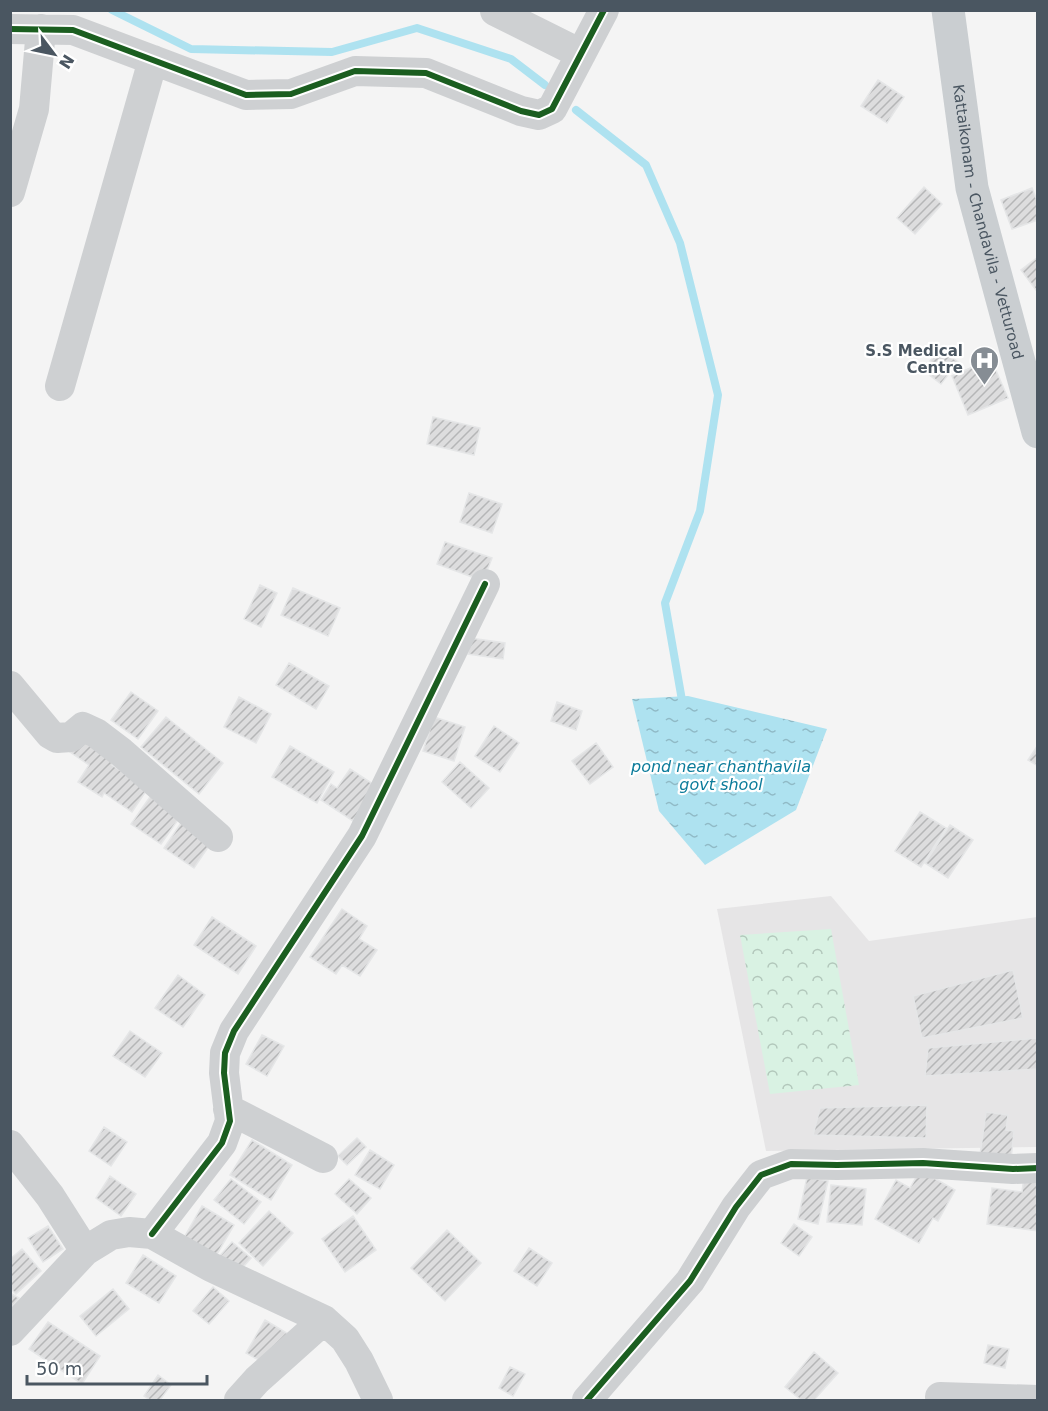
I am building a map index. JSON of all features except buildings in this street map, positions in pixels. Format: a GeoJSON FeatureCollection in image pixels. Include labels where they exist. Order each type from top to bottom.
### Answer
{"type":"FeatureCollection","features":[{"type":"Feature","properties":{"kind":"main road","name":"Kattaikonam - Chandavila - Vetturoad"},"geometry":{"type":"LineString","coordinates":[[948,10],[972,188],[1038,432]]}},
{"type":"Feature","properties":{"kind":"street"},"geometry":{"type":"LineString","coordinates":[[10,29],[41,29],[73,20],[153,60],[246,95],[291,94],[355,71],[426,73],[521,111],[539,115],[552,109],[604,10]]}},
{"type":"Feature","properties":{"kind":"street"},"geometry":{"type":"LineString","coordinates":[[495,11],[581,54]]}},
{"type":"Feature","properties":{"kind":"street"},"geometry":{"type":"LineString","coordinates":[[10,192],[34,109],[41,29]]}},
{"type":"Feature","properties":{"kind":"street"},"geometry":{"type":"LineString","coordinates":[[60,386],[153,60]]}},
{"type":"Feature","properties":{"kind":"street"},"geometry":{"type":"LineString","coordinates":[[153,1234],[222,1143],[230,1121],[224,1073],[225,1053],[234,1031],[362,836],[485,584]]}},
{"type":"Feature","properties":{"kind":"street"},"geometry":{"type":"LineString","coordinates":[[10,686],[50,734],[57,738],[71,737],[83,727],[96,733],[218,837]]}},
{"type":"Feature","properties":{"kind":"street"},"geometry":{"type":"LineString","coordinates":[[228,1109],[323,1158]]}},
{"type":"Feature","properties":{"kind":"street"},"geometry":{"type":"LineString","coordinates":[[10,1145],[50,1196],[85,1251]]}},
{"type":"Feature","properties":{"kind":"street"},"geometry":{"type":"LineString","coordinates":[[587,1401],[690,1281],[736,1208],[761,1175],[791,1164],[923,1163],[1012,1169],[1038,1168]]}},
{"type":"Feature","properties":{"kind":"street"},"geometry":{"type":"LineString","coordinates":[[10,1331],[85,1251],[111,1235],[129,1232],[153,1234],[211,1267],[324,1320],[345,1339],[359,1361],[378,1401]]}},
{"type":"Feature","properties":{"kind":"street"},"geometry":{"type":"LineString","coordinates":[[239,1401],[257,1380],[324,1320]]}},
{"type":"Feature","properties":{"kind":"street"},"geometry":{"type":"LineString","coordinates":[[940,1397],[1038,1400]]}},
{"type":"Feature","properties":{"kind":"shaded area"},"geometry":{"type":"Polygon","coordinates":[[[831,896],[869,941],[1037,917],[1037,1147],[766,1151],[717,909],[831,896]]]}},
{"type":"Feature","properties":{"kind":"green space"},"geometry":{"type":"Polygon","coordinates":[[[831,929],[859,1085],[770,1094],[740,935],[831,929]]]}},
{"type":"Feature","properties":{"kind":"water","name":"pond near chanthavila govt shool"},"geometry":{"type":"Polygon","coordinates":[[[688,696],[827,729],[796,810],[705,865],[659,811],[632,699],[688,696]]]}},
{"type":"Feature","properties":{"kind":"waterway"},"geometry":{"type":"LineString","coordinates":[[112,10],[191,49],[332,52],[417,28],[511,59],[545,85]]}},
{"type":"Feature","properties":{"kind":"waterway"},"geometry":{"type":"LineString","coordinates":[[576,110],[646,165],[680,243],[718,395],[700,511],[665,603],[683,706]]}},
{"type":"Feature","properties":{"kind":"cycle path"},"geometry":{"type":"LineString","coordinates":[[10,29],[73,30],[246,95],[291,94],[355,71],[426,73],[521,111],[539,115],[552,109],[604,10]]}},
{"type":"Feature","properties":{"kind":"cycle path"},"geometry":{"type":"LineString","coordinates":[[152,1234],[222,1143],[230,1121],[224,1073],[225,1053],[234,1031],[362,836],[485,584]]}},
{"type":"Feature","properties":{"kind":"cycle path"},"geometry":{"type":"LineString","coordinates":[[587,1400],[690,1281],[736,1207],[761,1175],[791,1164],[923,1163],[1013,1169],[1038,1168]]}},
{"type":"Feature","properties":{"kind":"place","name":"S.S Medical Centre"},"geometry":{"type":"Point","coordinates":[984,386]}}]}
